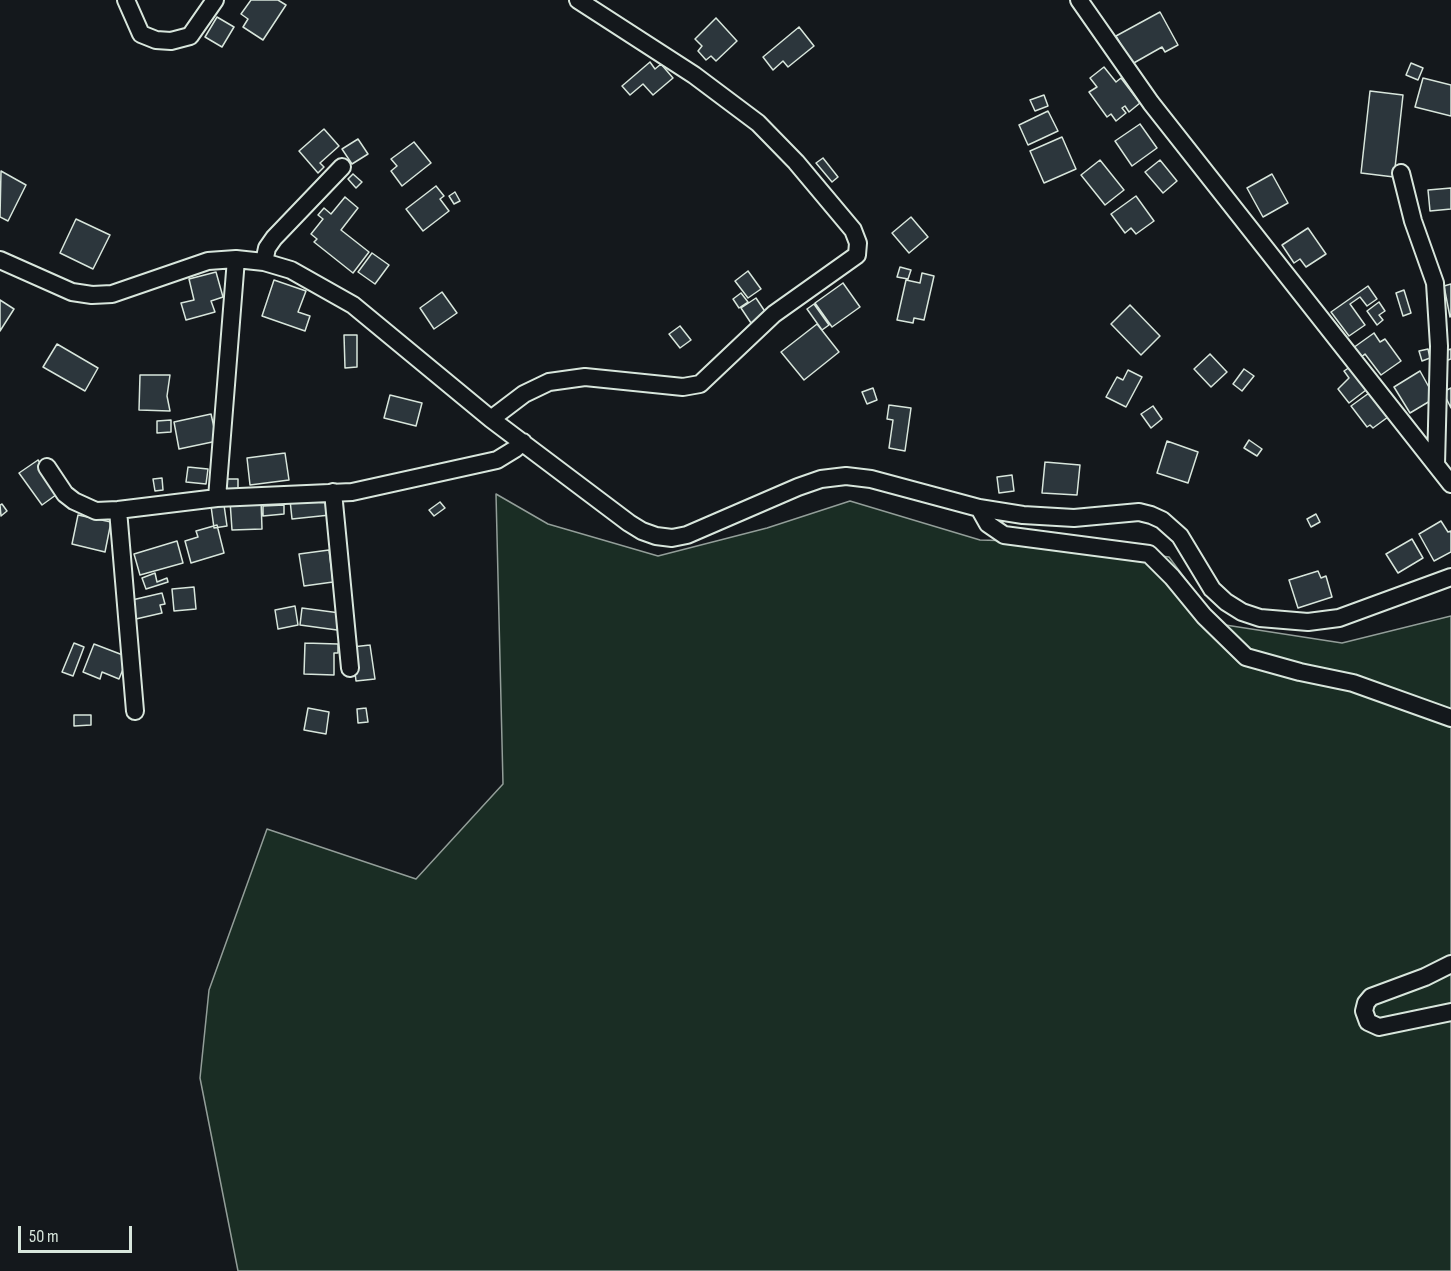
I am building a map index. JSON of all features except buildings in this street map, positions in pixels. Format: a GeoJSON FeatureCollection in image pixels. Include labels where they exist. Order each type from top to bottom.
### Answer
{"type":"FeatureCollection","features":[{"type":"Feature","properties":{"kind":"street"},"geometry":{"type":"LineString","coordinates":[[126,0],[141,34],[156,40],[171,41],[190,36],[215,0]]}},
{"type":"Feature","properties":{"kind":"street"},"geometry":{"type":"LineString","coordinates":[[491,419],[524,394],[549,382],[585,376],[683,387],[700,384],[774,314],[857,255],[858,243],[853,231],[796,162],[758,123],[694,75],[578,0]]}},
{"type":"Feature","properties":{"kind":"street"},"geometry":{"type":"LineString","coordinates":[[1079,0],[1151,103],[1451,484]]}},
{"type":"Feature","properties":{"kind":"street"},"geometry":{"type":"LineString","coordinates":[[264,262],[267,248],[274,238],[342,167]]}},
{"type":"Feature","properties":{"kind":"street"},"geometry":{"type":"LineString","coordinates":[[1401,173],[1413,221],[1435,283],[1439,346],[1436,465]]}},
{"type":"Feature","properties":{"kind":"street"},"geometry":{"type":"LineString","coordinates":[[217,498],[236,259]]}},
{"type":"Feature","properties":{"kind":"street"},"geometry":{"type":"LineString","coordinates":[[2,266],[72,292],[92,295],[112,294],[208,261],[236,259],[264,262],[291,270],[353,305],[491,419],[629,523],[656,536],[672,538],[687,535],[798,487],[821,479],[846,476],[871,479],[979,508],[1023,515],[1074,518],[1139,512],[1151,515],[1172,527],[1180,536],[1212,589],[1242,612],[1260,618],[1308,622],[1339,618],[1451,577]]}},
{"type":"Feature","properties":{"kind":"street"},"geometry":{"type":"LineString","coordinates":[[47,467],[65,494],[74,501],[96,511],[118,510],[217,498],[352,492],[497,460],[522,442]]}},
{"type":"Feature","properties":{"kind":"street"},"geometry":{"type":"LineString","coordinates":[[333,492],[350,668]]}},
{"type":"Feature","properties":{"kind":"street"},"geometry":{"type":"LineString","coordinates":[[979,508],[988,525],[1004,535],[1149,554],[1172,577],[1204,616],[1246,657],[1300,672],[1353,683],[1451,718]]}},
{"type":"Feature","properties":{"kind":"street"},"geometry":{"type":"LineString","coordinates":[[118,510],[135,711]]}},
{"type":"Feature","properties":{"kind":"street"},"geometry":{"type":"LineString","coordinates":[[1451,964],[1425,977],[1371,997],[1364,1011],[1368,1022],[1379,1027],[1451,1012]]}},
{"type":"Feature","properties":{"kind":"green space"},"geometry":{"type":"Polygon","coordinates":[[[496,494],[548,524],[658,556],[767,528],[850,501],[980,540],[1050,542],[1169,557],[1219,624],[1342,643],[1451,616],[1451,1271],[238,1271],[200,1078],[209,990],[267,829],[416,879],[503,784],[496,494]]]}}]}
